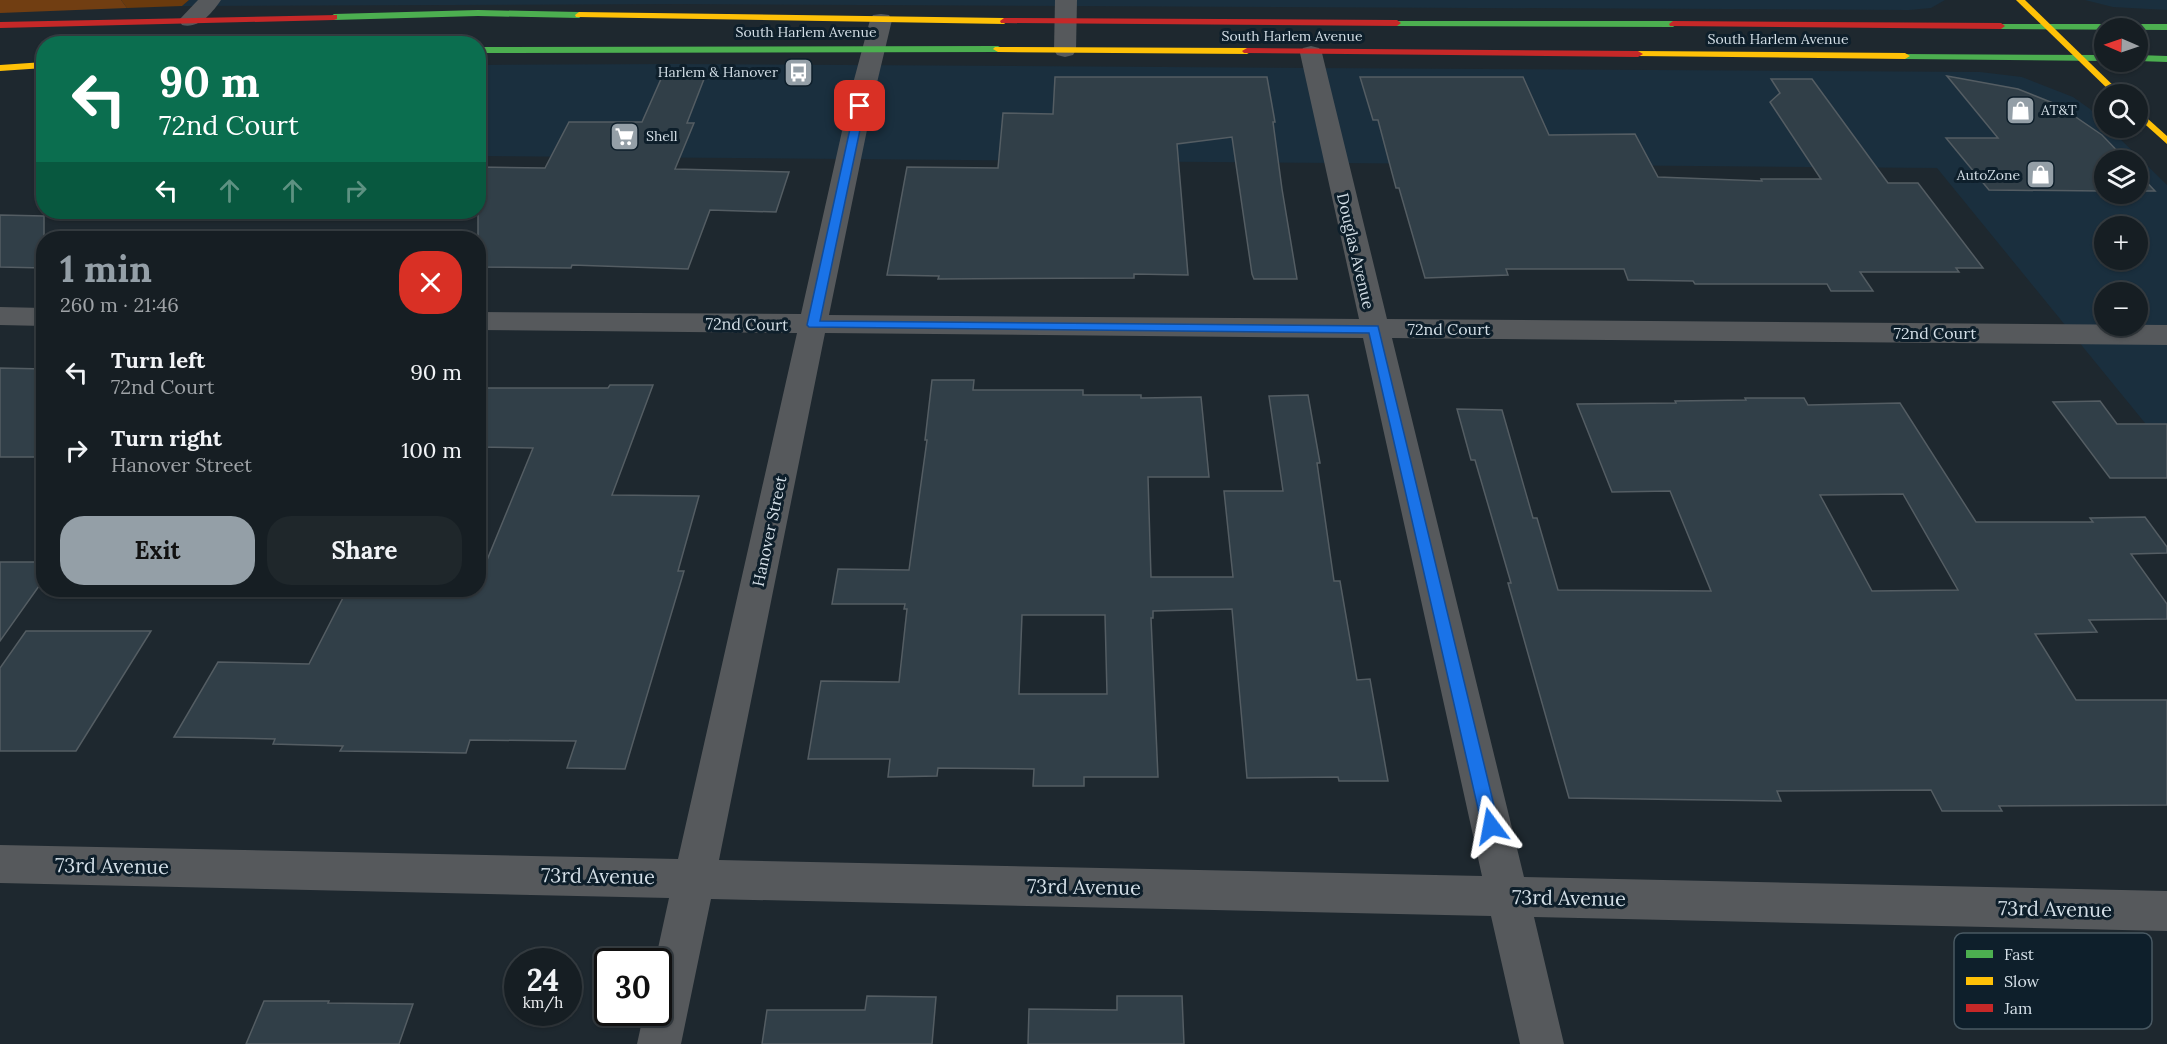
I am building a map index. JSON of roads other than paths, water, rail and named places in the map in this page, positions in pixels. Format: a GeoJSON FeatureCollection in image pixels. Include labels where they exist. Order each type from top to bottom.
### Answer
{"type":"FeatureCollection","features":[{"type":"Feature","properties":{"kind":"main road"},"geometry":{"type":"LineString","coordinates":[[2020,0],[2108,84]]}},
{"type":"Feature","properties":{"kind":"main road","name":"South Harlem Avenue"},"geometry":{"type":"LineString","coordinates":[[486,50],[877,34],[1066,10],[1577,22],[2050,28],[2167,27]]}},
{"type":"Feature","properties":{"kind":"main road","name":"South Harlem Avenue"},"geometry":{"type":"LineString","coordinates":[[0,25],[478,13],[877,34],[1065,50],[2094,58]]}},
{"type":"Feature","properties":{"kind":"main road"},"geometry":{"type":"LineString","coordinates":[[2148,58],[2167,58]]}},
{"type":"Feature","properties":{"kind":"main road"},"geometry":{"type":"LineString","coordinates":[[0,68],[36,66]]}},
{"type":"Feature","properties":{"kind":"main road"},"geometry":{"type":"LineString","coordinates":[[2148,123],[2167,141]]}},
{"type":"Feature","properties":{"kind":"street"},"geometry":{"type":"LineString","coordinates":[[190,20],[210,0]]}},
{"type":"Feature","properties":{"kind":"street"},"geometry":{"type":"LineString","coordinates":[[1065,50],[1066,10]]}},
{"type":"Feature","properties":{"kind":"street","name":"Hanover Street"},"geometry":{"type":"LineString","coordinates":[[659,1044],[877,34]]}},
{"type":"Feature","properties":{"kind":"street","name":"Douglas Avenue"},"geometry":{"type":"LineString","coordinates":[[1311,53],[1542,1044]]}},
{"type":"Feature","properties":{"kind":"street"},"geometry":{"type":"LineString","coordinates":[[0,316],[36,317]]}},
{"type":"Feature","properties":{"kind":"street","name":"72nd Court"},"geometry":{"type":"LineString","coordinates":[[486,321],[2167,335]]}},
{"type":"Feature","properties":{"kind":"street","name":"73rd Avenue"},"geometry":{"type":"LineString","coordinates":[[0,864],[2167,911]]}},
{"type":"Feature","properties":{"kind":"place","name":"Harlem & Hanover"},"geometry":{"type":"Point","coordinates":[799,72]}},
{"type":"Feature","properties":{"kind":"place","name":"AT&T"},"geometry":{"type":"Point","coordinates":[2020,110]}},
{"type":"Feature","properties":{"kind":"place","name":"Shell"},"geometry":{"type":"Point","coordinates":[625,136]}},
{"type":"Feature","properties":{"kind":"place","name":"AutoZone"},"geometry":{"type":"Point","coordinates":[2041,175]}}]}
